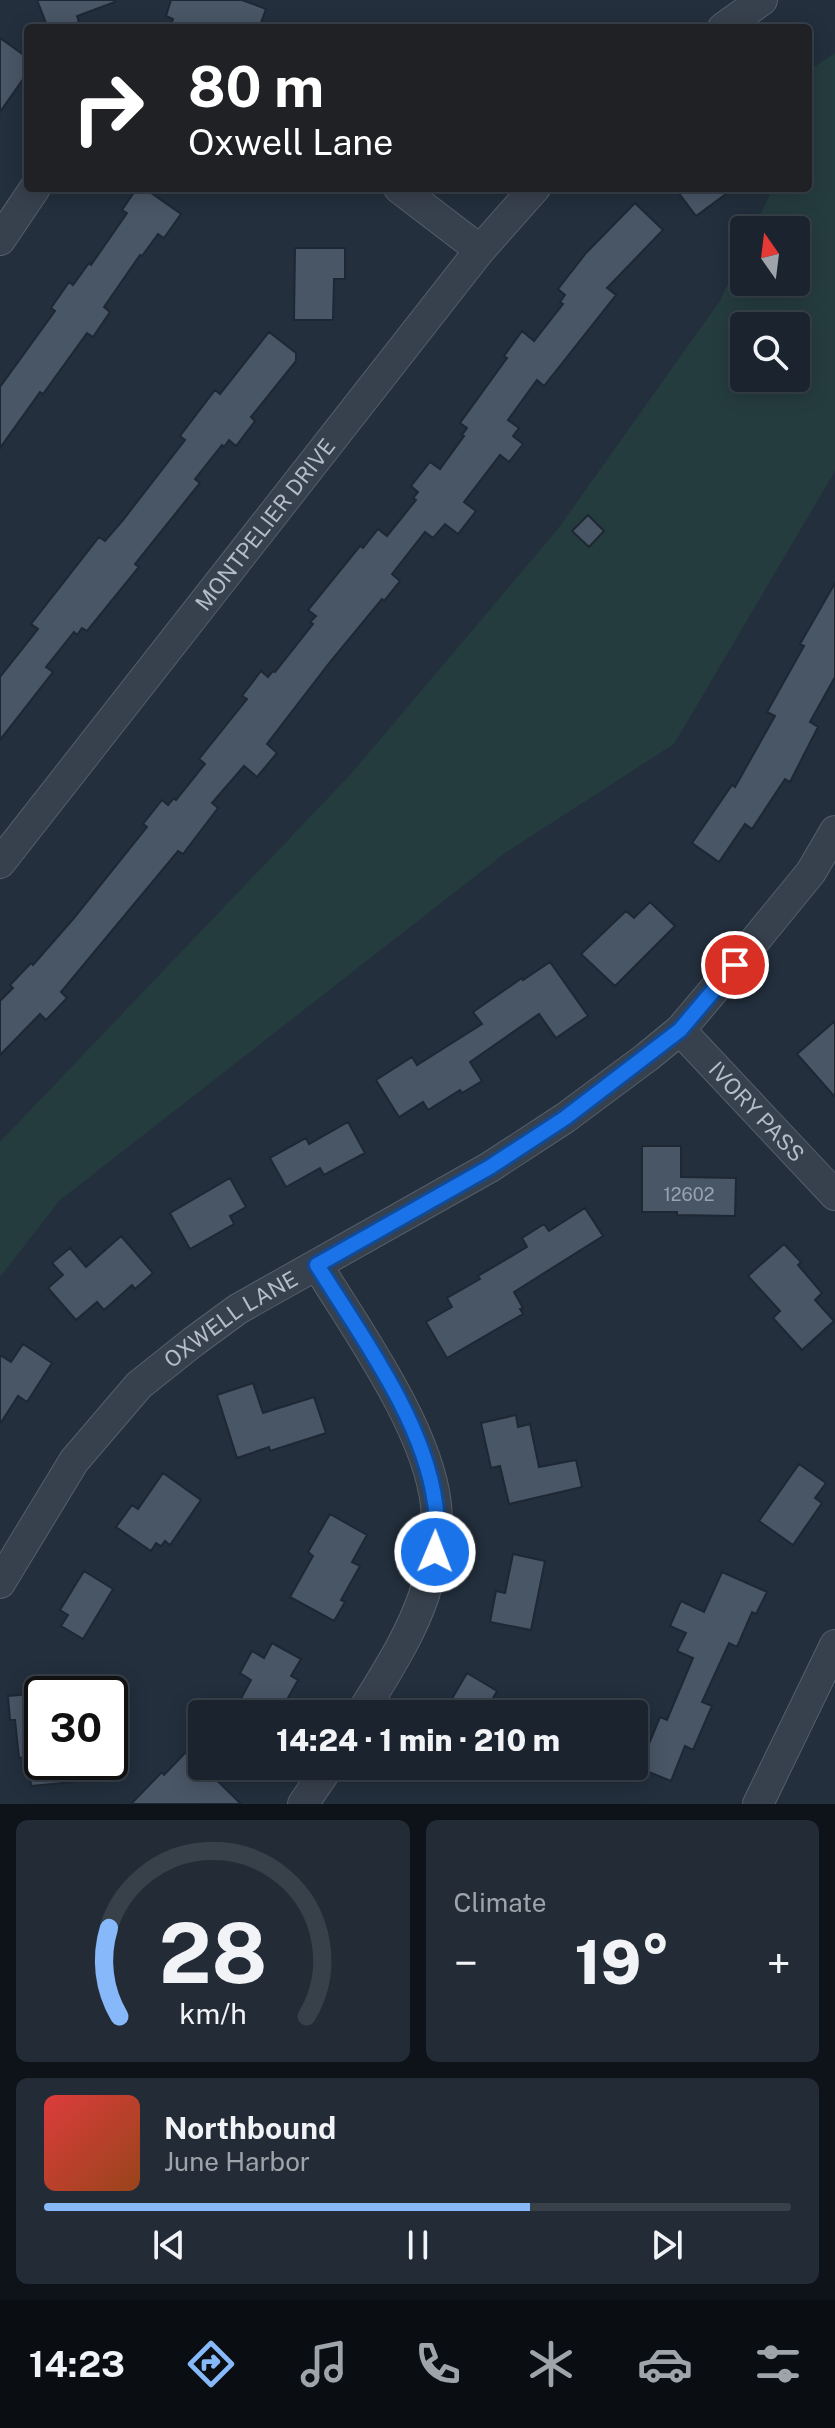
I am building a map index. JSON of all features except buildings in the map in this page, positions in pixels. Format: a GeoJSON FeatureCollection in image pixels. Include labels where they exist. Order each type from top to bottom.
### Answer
{"type":"FeatureCollection","features":[{"type":"Feature","properties":{"kind":"street"},"geometry":{"type":"LineString","coordinates":[[729,24],[762,0]]}},
{"type":"Feature","properties":{"kind":"street"},"geometry":{"type":"LineString","coordinates":[[0,240],[32,192]]}},
{"type":"Feature","properties":{"kind":"street"},"geometry":{"type":"LineString","coordinates":[[404,192],[480,250]]}},
{"type":"Feature","properties":{"kind":"street","name":"MONTPELIER DRIVE"},"geometry":{"type":"LineString","coordinates":[[0,863],[480,250],[531,192]]}},
{"type":"Feature","properties":{"kind":"street","name":"OXWELL LANE"},"geometry":{"type":"LineString","coordinates":[[0,1583],[74,1461],[139,1385],[238,1309],[527,1143],[565,1118],[680,1030],[811,872],[835,831]]}},
{"type":"Feature","properties":{"kind":"street","name":"IVORY PASS"},"geometry":{"type":"LineString","coordinates":[[680,1030],[835,1195]]}},
{"type":"Feature","properties":{"kind":"street"},"geometry":{"type":"LineString","coordinates":[[317,1265],[383,1372],[413,1431],[429,1474],[436,1505],[435,1552],[423,1597],[395,1657],[369,1700]]}},
{"type":"Feature","properties":{"kind":"street"},"geometry":{"type":"LineString","coordinates":[[758,1804],[835,1645]]}},
{"type":"Feature","properties":{"kind":"street"},"geometry":{"type":"LineString","coordinates":[[303,1804],[319,1780]]}},
{"type":"Feature","properties":{"kind":"green space"},"geometry":{"type":"Polygon","coordinates":[[[835,53],[835,471],[674,744],[505,853],[60,1200],[0,1277],[0,1142],[350,775],[557,530],[720,301],[730,279],[730,296],[810,296],[810,216],[760,216],[771,192],[812,192],[812,68],[835,53]]]}},
{"type":"Feature","properties":{"kind":"route"},"geometry":{"type":"LineString","coordinates":[[435,1552],[436,1505],[429,1474],[413,1431],[383,1372],[317,1265],[490,1167],[565,1118],[680,1030],[735,965]]}}]}
